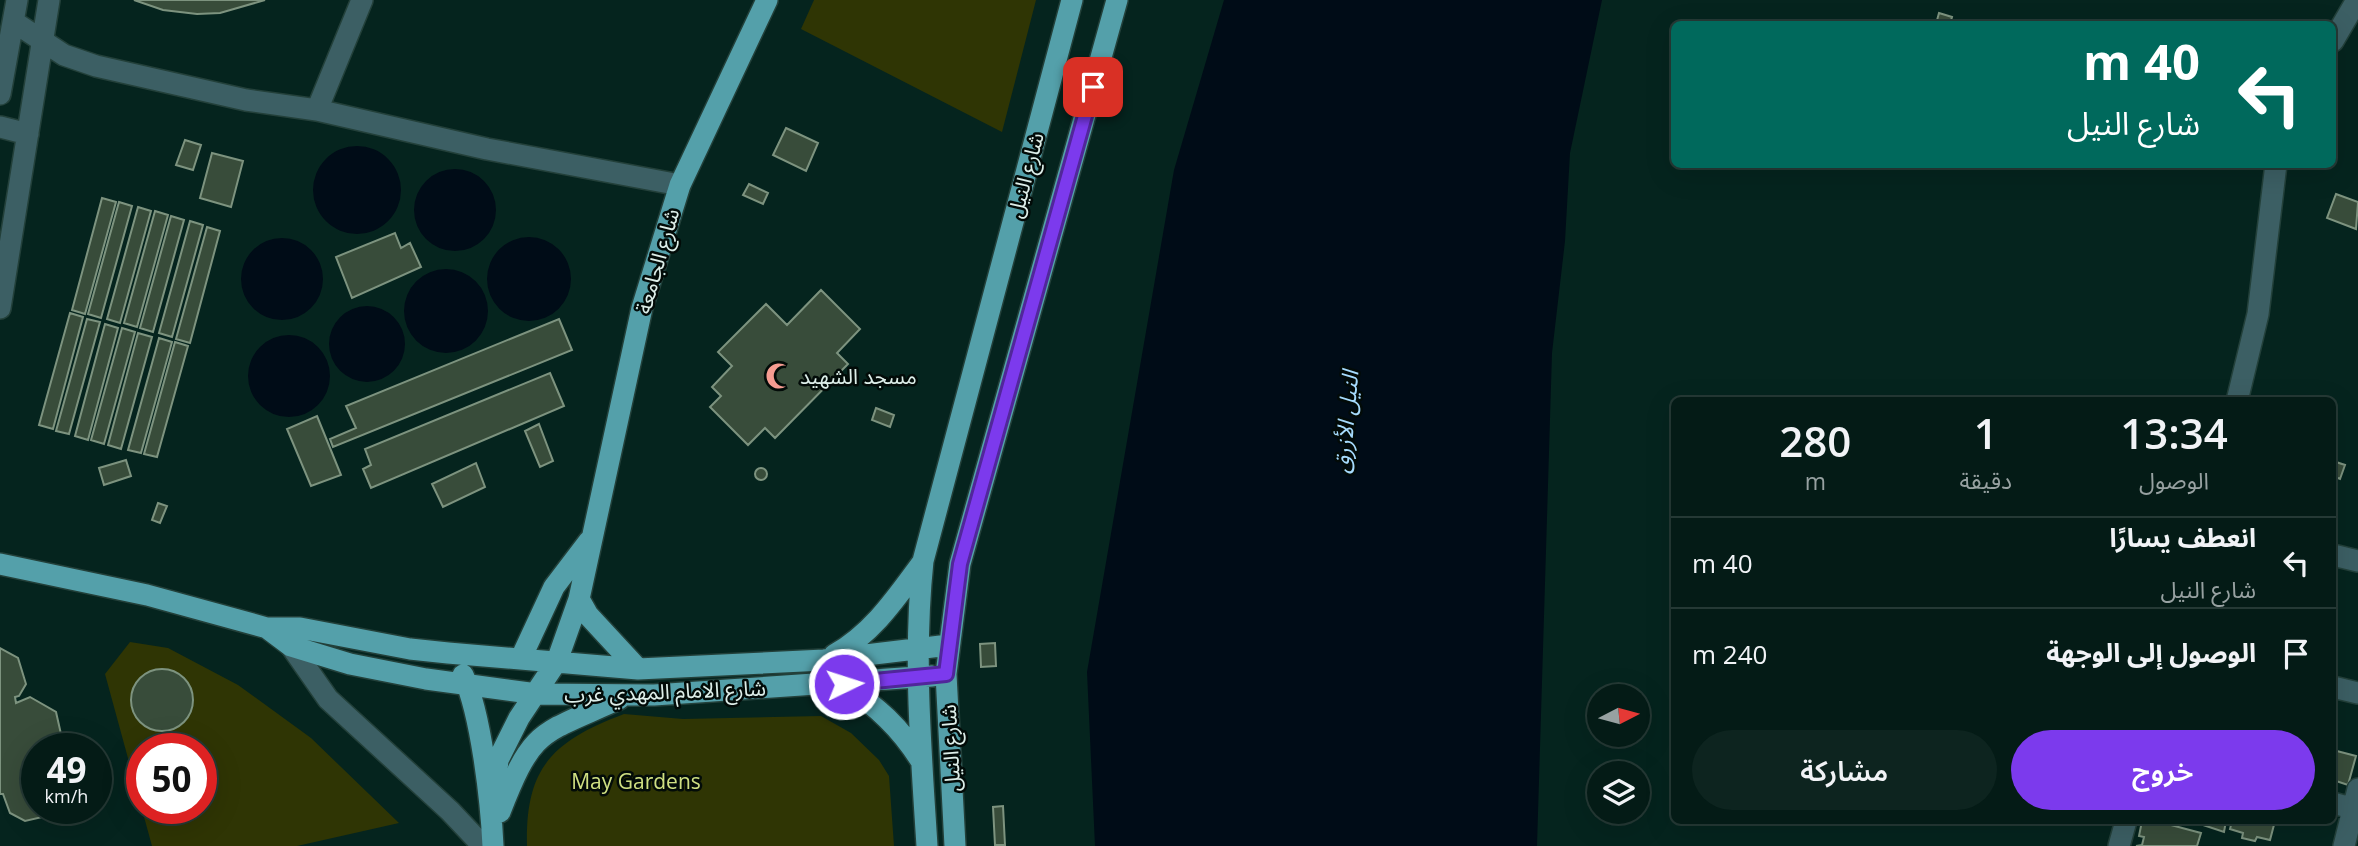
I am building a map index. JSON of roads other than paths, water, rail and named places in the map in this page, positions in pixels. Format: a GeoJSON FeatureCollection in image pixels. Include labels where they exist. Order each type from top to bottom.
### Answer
{"type":"FeatureCollection","features":[{"type":"Feature","properties":{"kind":"main road","name":"شارع الجامعة"},"geometry":{"type":"LineString","coordinates":[[490,834],[498,760],[508,736],[557,661],[579,599],[642,309],[680,185],[767,0]]}},
{"type":"Feature","properties":{"kind":"main road","name":"شارع النيل"},"geometry":{"type":"LineString","coordinates":[[927,846],[918,679],[923,561],[1072,0]]}},
{"type":"Feature","properties":{"kind":"main road","name":"شارع النيل"},"geometry":{"type":"LineString","coordinates":[[955,846],[946,674],[960,564],[1117,0]]}},
{"type":"Feature","properties":{"kind":"main road"},"geometry":{"type":"LineString","coordinates":[[982,341],[1020,349]]}},
{"type":"Feature","properties":{"kind":"main road","name":"شارع الجامعة"},"geometry":{"type":"LineString","coordinates":[[521,658],[554,587],[592,537]]}},
{"type":"Feature","properties":{"kind":"main road"},"geometry":{"type":"LineString","coordinates":[[824,660],[858,641],[883,616],[923,561]]}},
{"type":"Feature","properties":{"kind":"main road","name":"شارع الامام المهدي غرب"},"geometry":{"type":"LineString","coordinates":[[0,564],[147,595],[267,628],[300,628],[410,649],[448,653],[638,669],[824,660],[948,645]]}},
{"type":"Feature","properties":{"kind":"main road"},"geometry":{"type":"LineString","coordinates":[[579,599],[609,639],[638,669]]}},
{"type":"Feature","properties":{"kind":"main road","name":"شارع الامام المهدي غرب"},"geometry":{"type":"LineString","coordinates":[[267,628],[292,646],[349,664],[537,694],[624,696],[918,679],[946,674]]}},
{"type":"Feature","properties":{"kind":"main road"},"geometry":{"type":"LineString","coordinates":[[448,653],[468,685],[490,834]]}},
{"type":"Feature","properties":{"kind":"main road"},"geometry":{"type":"LineString","coordinates":[[844,684],[877,707],[901,729],[923,763]]}},
{"type":"Feature","properties":{"kind":"main road"},"geometry":{"type":"LineString","coordinates":[[490,834],[517,769],[535,741],[572,718],[624,696]]}},
{"type":"Feature","properties":{"kind":"street"},"geometry":{"type":"LineString","coordinates":[[0,94],[17,0]]}},
{"type":"Feature","properties":{"kind":"street"},"geometry":{"type":"LineString","coordinates":[[0,308],[49,0]]}},
{"type":"Feature","properties":{"kind":"street"},"geometry":{"type":"LineString","coordinates":[[317,110],[362,0]]}},
{"type":"Feature","properties":{"kind":"street"},"geometry":{"type":"LineString","coordinates":[[2336,36],[2357,0]]}},
{"type":"Feature","properties":{"kind":"street"},"geometry":{"type":"LineString","coordinates":[[14,22],[65,55],[96,66],[246,100],[317,110],[487,149],[680,185]]}},
{"type":"Feature","properties":{"kind":"street"},"geometry":{"type":"LineString","coordinates":[[0,127],[28,134]]}},
{"type":"Feature","properties":{"kind":"street"},"geometry":{"type":"LineString","coordinates":[[2239,397],[2258,314],[2276,168]]}},
{"type":"Feature","properties":{"kind":"street"},"geometry":{"type":"LineString","coordinates":[[2336,556],[2358,561]]}},
{"type":"Feature","properties":{"kind":"street"},"geometry":{"type":"LineString","coordinates":[[292,646],[328,699],[450,811],[490,834]]}},
{"type":"Feature","properties":{"kind":"street"},"geometry":{"type":"LineString","coordinates":[[2336,688],[2358,693]]}},
{"type":"Feature","properties":{"kind":"street"},"geometry":{"type":"LineString","coordinates":[[2344,846],[2350,803]]}},
{"type":"Feature","properties":{"kind":"street"},"geometry":{"type":"LineString","coordinates":[[2119,846],[2125,824]]}},
{"type":"Feature","properties":{"kind":"water","name":"النيل الأزرق"},"geometry":{"type":"Polygon","coordinates":[[[1224,0],[1602,0],[1570,153],[1565,241],[1552,353],[1537,846],[1095,846],[1087,672],[1174,170],[1224,0]]]}},
{"type":"Feature","properties":{"kind":"water"},"geometry":{"type":"Polygon","coordinates":[[[348,146],[366,146],[382,153],[394,165],[401,181],[401,199],[394,215],[382,227],[366,234],[348,234],[332,227],[320,215],[313,199],[313,181],[320,165],[332,153],[348,146]]]}},
{"type":"Feature","properties":{"kind":"water"},"geometry":{"type":"Polygon","coordinates":[[[455,169],[471,172],[484,181],[493,194],[496,210],[493,226],[484,239],[471,248],[455,251],[439,248],[426,239],[417,226],[414,210],[417,194],[426,181],[439,172],[455,169]]]}},
{"type":"Feature","properties":{"kind":"water"},"geometry":{"type":"Polygon","coordinates":[[[521,237],[537,237],[553,244],[564,255],[571,271],[568,295],[559,309],[537,321],[521,321],[505,314],[494,303],[487,287],[487,271],[494,255],[505,244],[521,237]]]}},
{"type":"Feature","properties":{"kind":"water"},"geometry":{"type":"Polygon","coordinates":[[[274,238],[290,238],[305,245],[316,256],[323,271],[320,295],[311,308],[290,320],[274,320],[259,313],[248,302],[241,287],[241,271],[248,256],[259,245],[274,238]]]}},
{"type":"Feature","properties":{"kind":"water"},"geometry":{"type":"Polygon","coordinates":[[[446,269],[462,272],[476,281],[485,295],[488,311],[485,327],[476,341],[462,350],[446,353],[430,350],[416,341],[407,327],[404,311],[407,295],[416,281],[430,272],[446,269]]]}},
{"type":"Feature","properties":{"kind":"water"},"geometry":{"type":"Polygon","coordinates":[[[360,306],[374,306],[388,312],[399,323],[405,344],[402,359],[394,371],[374,382],[360,382],[346,376],[335,365],[329,351],[329,337],[335,323],[346,312],[360,306]]]}},
{"type":"Feature","properties":{"kind":"water"},"geometry":{"type":"Polygon","coordinates":[[[281,335],[297,335],[312,342],[323,353],[330,368],[327,392],[318,405],[297,417],[281,417],[266,410],[255,399],[248,384],[248,368],[255,353],[266,342],[281,335]]]}},
{"type":"Feature","properties":{"kind":"place","name":"مسجد الشهيد"},"geometry":{"type":"Point","coordinates":[779,376]}},
{"type":"Feature","properties":{"kind":"park label","name":"May Gardens"},"geometry":{"type":"Point","coordinates":[636,781]}}]}
